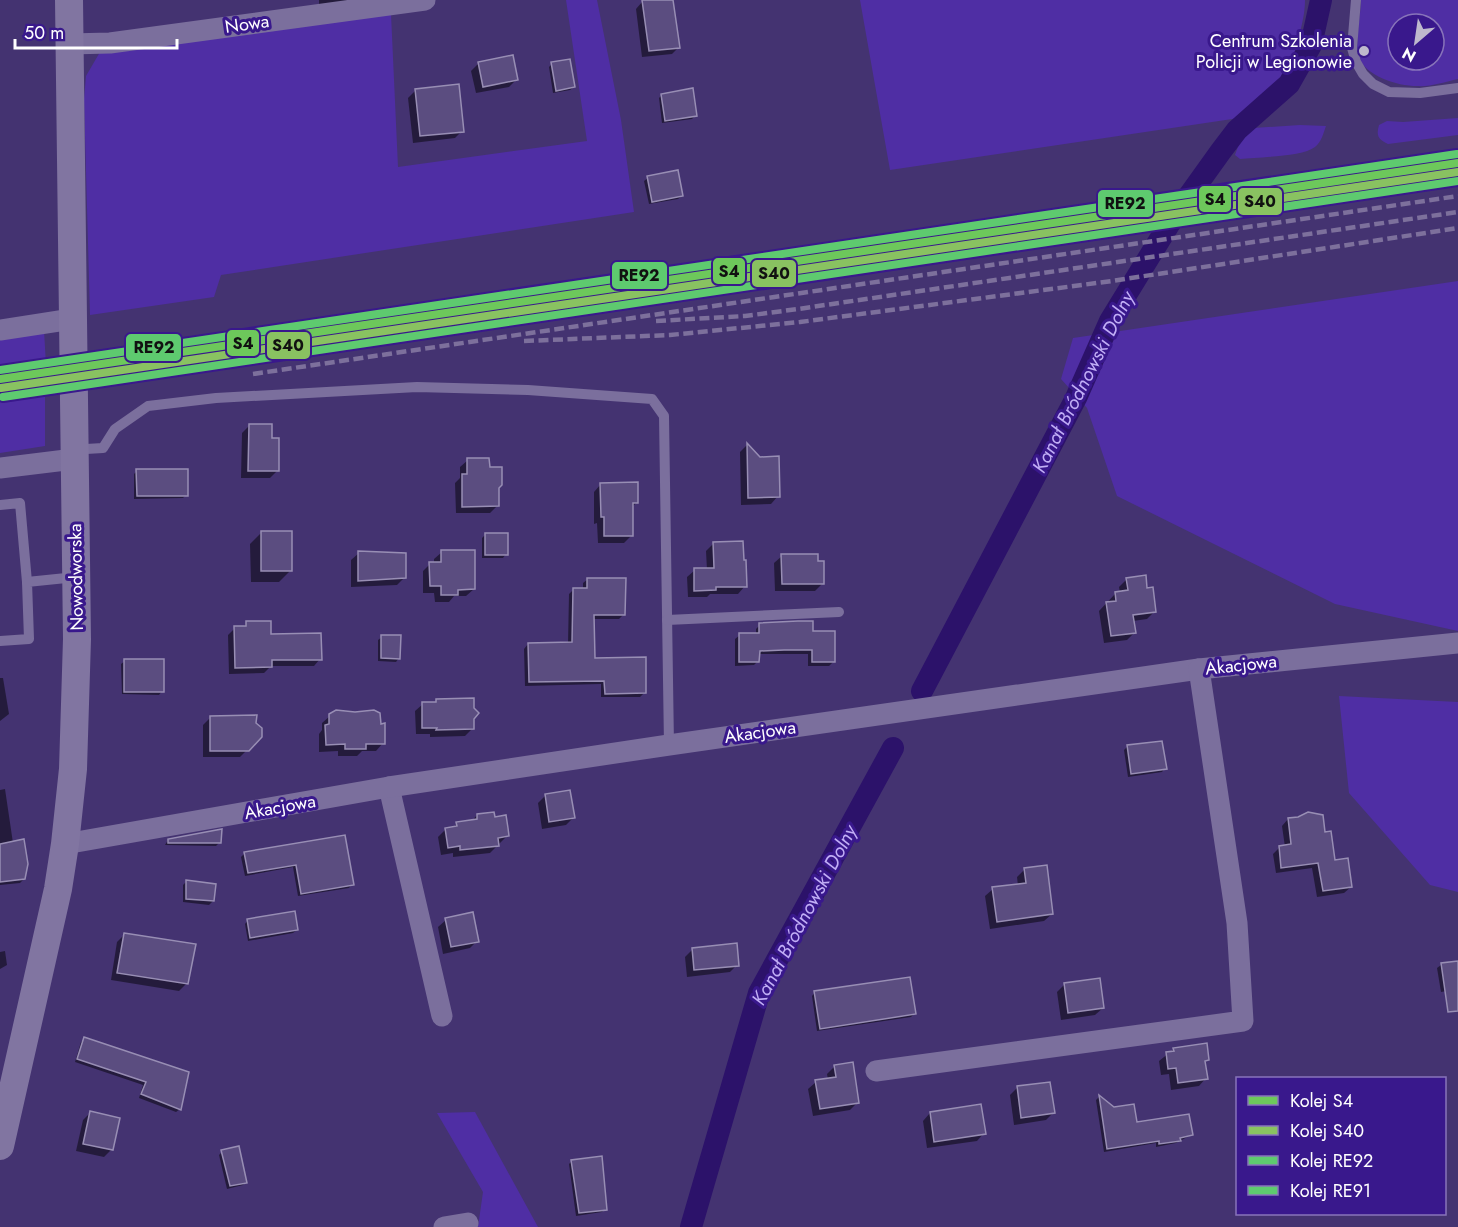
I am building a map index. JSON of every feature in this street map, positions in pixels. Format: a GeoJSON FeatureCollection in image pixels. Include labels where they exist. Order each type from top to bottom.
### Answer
{"type":"FeatureCollection","features":[{"type":"Feature","properties":{"kind":"main road","name":"Nowodworska"},"geometry":{"type":"LineString","coordinates":[[0,1146],[49,934],[65,844],[72,769],[77,639],[69,0]]}},
{"type":"Feature","properties":{"kind":"street","name":"Nowa"},"geometry":{"type":"LineString","coordinates":[[69,44],[111,43],[425,0]]}},
{"type":"Feature","properties":{"kind":"street"},"geometry":{"type":"LineString","coordinates":[[0,330],[72,319]]}},
{"type":"Feature","properties":{"kind":"street"},"geometry":{"type":"LineString","coordinates":[[0,468],[74,459]]}},
{"type":"Feature","properties":{"kind":"street","name":"Akacjowa"},"geometry":{"type":"LineString","coordinates":[[65,844],[389,788],[669,745],[1199,669],[1458,643]]}},
{"type":"Feature","properties":{"kind":"street"},"geometry":{"type":"LineString","coordinates":[[876,1071],[1243,1021],[1237,923],[1199,669]]}},
{"type":"Feature","properties":{"kind":"street"},"geometry":{"type":"LineString","coordinates":[[389,788],[442,1016]]}},
{"type":"Feature","properties":{"kind":"street"},"geometry":{"type":"LineString","coordinates":[[444,1227],[468,1223]]}},
{"type":"Feature","properties":{"kind":"lane"},"geometry":{"type":"LineString","coordinates":[[1356,0],[1352,48],[1356,62],[1374,84],[1389,92],[1420,93],[1458,88]]}},
{"type":"Feature","properties":{"kind":"lane"},"geometry":{"type":"LineString","coordinates":[[74,459],[86,449],[102,448],[114,429],[148,406],[216,398],[417,387],[528,390],[652,399],[664,416],[669,745]]}},
{"type":"Feature","properties":{"kind":"lane"},"geometry":{"type":"LineString","coordinates":[[0,506],[20,503],[29,639],[0,641]]}},
{"type":"Feature","properties":{"kind":"lane"},"geometry":{"type":"LineString","coordinates":[[27,582],[76,577]]}},
{"type":"Feature","properties":{"kind":"lane"},"geometry":{"type":"LineString","coordinates":[[667,620],[839,612]]}},
{"type":"Feature","properties":{"kind":"path"},"geometry":{"type":"LineString","coordinates":[[0,394],[53,386]]}},
{"type":"Feature","properties":{"kind":"shaded area"},"geometry":{"type":"Polygon","coordinates":[[[566,0],[597,0],[621,120],[634,212],[221,275],[214,297],[90,315],[84,99],[86,76],[100,52],[391,14],[398,167],[587,141],[566,0]]]}},
{"type":"Feature","properties":{"kind":"shaded area"},"geometry":{"type":"Polygon","coordinates":[[[860,0],[1305,0],[1299,37],[1284,74],[1260,100],[1239,118],[890,170],[860,0]]]}},
{"type":"Feature","properties":{"kind":"shaded area"},"geometry":{"type":"Polygon","coordinates":[[[1361,0],[1458,0],[1458,79],[1427,86],[1409,86],[1391,82],[1374,74],[1362,63],[1357,51],[1361,0]]]}},
{"type":"Feature","properties":{"kind":"shaded area"},"geometry":{"type":"Polygon","coordinates":[[[1458,118],[1458,135],[1388,144],[1378,135],[1379,125],[1387,121],[1458,118]]]}},
{"type":"Feature","properties":{"kind":"shaded area"},"geometry":{"type":"Polygon","coordinates":[[[1326,126],[1315,147],[1290,155],[1240,159],[1235,155],[1241,138],[1253,128],[1326,126]]]}},
{"type":"Feature","properties":{"kind":"shaded area"},"geometry":{"type":"Polygon","coordinates":[[[1458,281],[1458,631],[1335,604],[1117,496],[1087,408],[1061,379],[1073,338],[1458,281]]]}},
{"type":"Feature","properties":{"kind":"shaded area"},"geometry":{"type":"Polygon","coordinates":[[[44,330],[46,365],[0,372],[0,337],[44,330]]]}},
{"type":"Feature","properties":{"kind":"shaded area"},"geometry":{"type":"Polygon","coordinates":[[[45,394],[45,446],[0,453],[0,400],[45,394]]]}},
{"type":"Feature","properties":{"kind":"shaded area"},"geometry":{"type":"Polygon","coordinates":[[[1339,696],[1458,702],[1458,892],[1430,885],[1349,793],[1339,696]]]}},
{"type":"Feature","properties":{"kind":"shaded area"},"geometry":{"type":"Polygon","coordinates":[[[475,1112],[538,1227],[478,1227],[483,1192],[437,1113],[475,1112]]]}},
{"type":"Feature","properties":{"kind":"building"},"geometry":{"type":"Polygon","coordinates":[[[642,0],[673,0],[680,48],[649,51],[642,0]]]}},
{"type":"Feature","properties":{"kind":"building"},"geometry":{"type":"Polygon","coordinates":[[[513,55],[518,80],[483,87],[478,62],[513,55]]]}},
{"type":"Feature","properties":{"kind":"building"},"geometry":{"type":"Polygon","coordinates":[[[570,59],[575,87],[556,91],[551,62],[570,59]]]}},
{"type":"Feature","properties":{"kind":"building"},"geometry":{"type":"Polygon","coordinates":[[[459,84],[464,132],[420,136],[415,89],[459,84]]]}},
{"type":"Feature","properties":{"kind":"building"},"geometry":{"type":"Polygon","coordinates":[[[693,88],[697,116],[665,121],[661,94],[693,88]]]}},
{"type":"Feature","properties":{"kind":"building"},"geometry":{"type":"Polygon","coordinates":[[[678,170],[683,196],[652,202],[647,176],[678,170]]]}},
{"type":"Feature","properties":{"kind":"building"},"geometry":{"type":"Polygon","coordinates":[[[249,424],[272,424],[272,438],[279,438],[279,471],[248,471],[249,424]]]}},
{"type":"Feature","properties":{"kind":"building"},"geometry":{"type":"Polygon","coordinates":[[[747,443],[760,457],[779,456],[780,497],[748,498],[747,443]]]}},
{"type":"Feature","properties":{"kind":"building"},"geometry":{"type":"Polygon","coordinates":[[[467,458],[489,458],[490,467],[502,467],[499,506],[462,507],[462,474],[467,474],[467,458]]]}},
{"type":"Feature","properties":{"kind":"building"},"geometry":{"type":"Polygon","coordinates":[[[136,469],[188,469],[188,496],[137,496],[136,469]]]}},
{"type":"Feature","properties":{"kind":"building"},"geometry":{"type":"Polygon","coordinates":[[[638,482],[638,503],[633,503],[633,536],[604,536],[600,483],[638,482]]]}},
{"type":"Feature","properties":{"kind":"building"},"geometry":{"type":"Polygon","coordinates":[[[261,531],[292,531],[292,571],[261,571],[261,531]]]}},
{"type":"Feature","properties":{"kind":"building"},"geometry":{"type":"Polygon","coordinates":[[[485,533],[508,533],[508,555],[485,555],[485,533]]]}},
{"type":"Feature","properties":{"kind":"building"},"geometry":{"type":"Polygon","coordinates":[[[743,541],[747,587],[716,587],[716,590],[694,591],[694,568],[714,568],[713,542],[743,541]]]}},
{"type":"Feature","properties":{"kind":"building"},"geometry":{"type":"Polygon","coordinates":[[[441,550],[475,550],[475,589],[458,590],[458,595],[441,595],[441,586],[430,586],[429,562],[441,562],[441,550]]]}},
{"type":"Feature","properties":{"kind":"building"},"geometry":{"type":"Polygon","coordinates":[[[358,551],[406,553],[406,578],[358,581],[358,551]]]}},
{"type":"Feature","properties":{"kind":"building"},"geometry":{"type":"Polygon","coordinates":[[[781,554],[818,554],[818,561],[824,561],[824,584],[782,584],[781,554]]]}},
{"type":"Feature","properties":{"kind":"building"},"geometry":{"type":"Polygon","coordinates":[[[1146,575],[1147,588],[1153,587],[1156,612],[1133,615],[1136,633],[1111,636],[1106,602],[1116,601],[1115,592],[1128,590],[1126,578],[1146,575]]]}},
{"type":"Feature","properties":{"kind":"building"},"geometry":{"type":"Polygon","coordinates":[[[587,578],[626,578],[625,615],[594,615],[595,658],[646,657],[646,693],[605,694],[604,681],[529,682],[528,643],[572,642],[573,588],[587,588],[587,578]]]}},
{"type":"Feature","properties":{"kind":"building"},"geometry":{"type":"Polygon","coordinates":[[[246,621],[271,621],[271,634],[321,633],[322,660],[272,660],[272,667],[235,668],[234,626],[246,626],[246,621]]]}},
{"type":"Feature","properties":{"kind":"building"},"geometry":{"type":"Polygon","coordinates":[[[813,621],[813,631],[835,631],[835,662],[812,662],[812,650],[784,650],[760,651],[759,662],[739,662],[739,633],[759,633],[759,623],[813,621]]]}},
{"type":"Feature","properties":{"kind":"building"},"geometry":{"type":"Polygon","coordinates":[[[381,635],[401,635],[400,659],[381,658],[381,635]]]}},
{"type":"Feature","properties":{"kind":"building"},"geometry":{"type":"Polygon","coordinates":[[[124,659],[164,659],[164,692],[124,692],[124,659]]]}},
{"type":"Feature","properties":{"kind":"building"},"geometry":{"type":"Polygon","coordinates":[[[474,698],[474,708],[479,713],[474,719],[474,729],[422,728],[422,702],[436,702],[436,699],[474,698]]]}},
{"type":"Feature","properties":{"kind":"building"},"geometry":{"type":"Polygon","coordinates":[[[336,710],[355,712],[374,710],[380,713],[381,724],[385,723],[385,744],[366,744],[366,749],[345,749],[345,744],[326,745],[325,725],[329,724],[329,714],[336,710]]]}},
{"type":"Feature","properties":{"kind":"building"},"geometry":{"type":"Polygon","coordinates":[[[257,715],[256,723],[262,728],[262,737],[249,751],[210,751],[210,716],[257,715]]]}},
{"type":"Feature","properties":{"kind":"building"},"geometry":{"type":"Polygon","coordinates":[[[1162,741],[1167,769],[1131,774],[1127,745],[1162,741]]]}},
{"type":"Feature","properties":{"kind":"building"},"geometry":{"type":"Polygon","coordinates":[[[570,790],[575,818],[549,822],[545,794],[570,790]]]}},
{"type":"Feature","properties":{"kind":"building"},"geometry":{"type":"Polygon","coordinates":[[[494,812],[495,817],[506,815],[508,828],[509,836],[498,838],[499,846],[460,850],[460,846],[448,848],[445,828],[457,826],[456,822],[477,819],[477,814],[494,812]]]}},
{"type":"Feature","properties":{"kind":"building"},"geometry":{"type":"Polygon","coordinates":[[[1308,812],[1323,815],[1325,832],[1331,831],[1335,860],[1348,858],[1352,887],[1323,891],[1318,863],[1281,868],[1279,846],[1291,844],[1288,818],[1298,817],[1308,812]]]}},
{"type":"Feature","properties":{"kind":"building"},"geometry":{"type":"Polygon","coordinates":[[[222,829],[221,843],[168,843],[168,839],[222,829]]]}},
{"type":"Feature","properties":{"kind":"building"},"geometry":{"type":"Polygon","coordinates":[[[345,835],[354,885],[301,894],[296,865],[248,873],[244,852],[345,835]]]}},
{"type":"Feature","properties":{"kind":"building"},"geometry":{"type":"Polygon","coordinates":[[[24,839],[28,864],[25,879],[0,882],[0,844],[24,839]]]}},
{"type":"Feature","properties":{"kind":"building"},"geometry":{"type":"Polygon","coordinates":[[[1047,865],[1053,914],[997,922],[992,887],[1026,883],[1024,868],[1047,865]]]}},
{"type":"Feature","properties":{"kind":"building"},"geometry":{"type":"Polygon","coordinates":[[[186,880],[216,884],[214,901],[186,899],[186,880]]]}},
{"type":"Feature","properties":{"kind":"building"},"geometry":{"type":"Polygon","coordinates":[[[295,911],[298,930],[250,938],[247,919],[295,911]]]}},
{"type":"Feature","properties":{"kind":"building"},"geometry":{"type":"Polygon","coordinates":[[[473,912],[479,942],[451,947],[445,918],[473,912]]]}},
{"type":"Feature","properties":{"kind":"building"},"geometry":{"type":"Polygon","coordinates":[[[124,933],[196,944],[188,984],[117,973],[124,933]]]}},
{"type":"Feature","properties":{"kind":"building"},"geometry":{"type":"Polygon","coordinates":[[[737,943],[739,966],[694,970],[692,948],[737,943]]]}},
{"type":"Feature","properties":{"kind":"building"},"geometry":{"type":"Polygon","coordinates":[[[1458,961],[1458,1011],[1448,1012],[1441,963],[1458,961]]]}},
{"type":"Feature","properties":{"kind":"building"},"geometry":{"type":"Polygon","coordinates":[[[910,977],[916,1014],[820,1029],[814,991],[910,977]]]}},
{"type":"Feature","properties":{"kind":"building"},"geometry":{"type":"Polygon","coordinates":[[[1100,978],[1104,1008],[1068,1013],[1064,983],[1100,978]]]}},
{"type":"Feature","properties":{"kind":"building"},"geometry":{"type":"Polygon","coordinates":[[[84,1037],[189,1072],[181,1110],[141,1094],[146,1082],[77,1059],[84,1037]]]}},
{"type":"Feature","properties":{"kind":"building"},"geometry":{"type":"Polygon","coordinates":[[[1207,1043],[1209,1060],[1205,1061],[1208,1079],[1178,1083],[1176,1068],[1168,1069],[1166,1052],[1174,1051],[1173,1048],[1207,1043]]]}},
{"type":"Feature","properties":{"kind":"building"},"geometry":{"type":"Polygon","coordinates":[[[853,1062],[859,1103],[820,1109],[815,1080],[836,1077],[834,1065],[853,1062]]]}},
{"type":"Feature","properties":{"kind":"building"},"geometry":{"type":"Polygon","coordinates":[[[1050,1082],[1055,1113],[1021,1118],[1017,1086],[1050,1082]]]}},
{"type":"Feature","properties":{"kind":"building"},"geometry":{"type":"Polygon","coordinates":[[[1099,1095],[1114,1107],[1134,1104],[1137,1122],[1189,1114],[1193,1135],[1180,1138],[1181,1141],[1159,1144],[1159,1141],[1107,1149],[1099,1095]]]}},
{"type":"Feature","properties":{"kind":"building"},"geometry":{"type":"Polygon","coordinates":[[[981,1104],[986,1134],[934,1142],[930,1112],[981,1104]]]}},
{"type":"Feature","properties":{"kind":"building"},"geometry":{"type":"Polygon","coordinates":[[[90,1111],[120,1118],[113,1150],[83,1144],[90,1111]]]}},
{"type":"Feature","properties":{"kind":"building"},"geometry":{"type":"Polygon","coordinates":[[[239,1146],[247,1183],[230,1186],[221,1150],[239,1146]]]}},
{"type":"Feature","properties":{"kind":"building"},"geometry":{"type":"Polygon","coordinates":[[[602,1156],[607,1210],[579,1213],[571,1160],[602,1156]]]}},
{"type":"Feature","properties":{"kind":"waterway","name":"Kanał Bródnowski Dolny"},"geometry":{"type":"LineString","coordinates":[[922,691],[1076,398],[1110,321],[1173,218],[1221,151],[1237,130],[1289,84],[1311,45],[1321,0]]}},
{"type":"Feature","properties":{"kind":"waterway","name":"Kanał Bródnowski Dolny"},"geometry":{"type":"LineString","coordinates":[[691,1227],[759,993],[893,748]]}},
{"type":"Feature","properties":{"kind":"railway"},"geometry":{"type":"LineString","coordinates":[[253,374],[1458,196]]}},
{"type":"Feature","properties":{"kind":"railway"},"geometry":{"type":"LineString","coordinates":[[656,321],[745,316],[798,309],[1458,212]]}},
{"type":"Feature","properties":{"kind":"railway"},"geometry":{"type":"LineString","coordinates":[[524,341],[670,335],[800,322],[1112,281],[1458,228]]}},
{"type":"Feature","properties":{"kind":"rail line","name":"RE92"},"geometry":{"type":"LineString","coordinates":[[0,370],[1457,154]]}},
{"type":"Feature","properties":{"kind":"rail line","name":"S4"},"geometry":{"type":"LineString","coordinates":[[0,379],[1458,163]]}},
{"type":"Feature","properties":{"kind":"rail line","name":"S40"},"geometry":{"type":"LineString","coordinates":[[1,388],[1458,172]]}},
{"type":"Feature","properties":{"kind":"rail line","name":"RE91"},"geometry":{"type":"LineString","coordinates":[[3,397],[1458,181]]}},
{"type":"Feature","properties":{"kind":"place","name":"Centrum Szkolenia Policji w Legionowie"},"geometry":{"type":"Point","coordinates":[1364,51]}}]}
